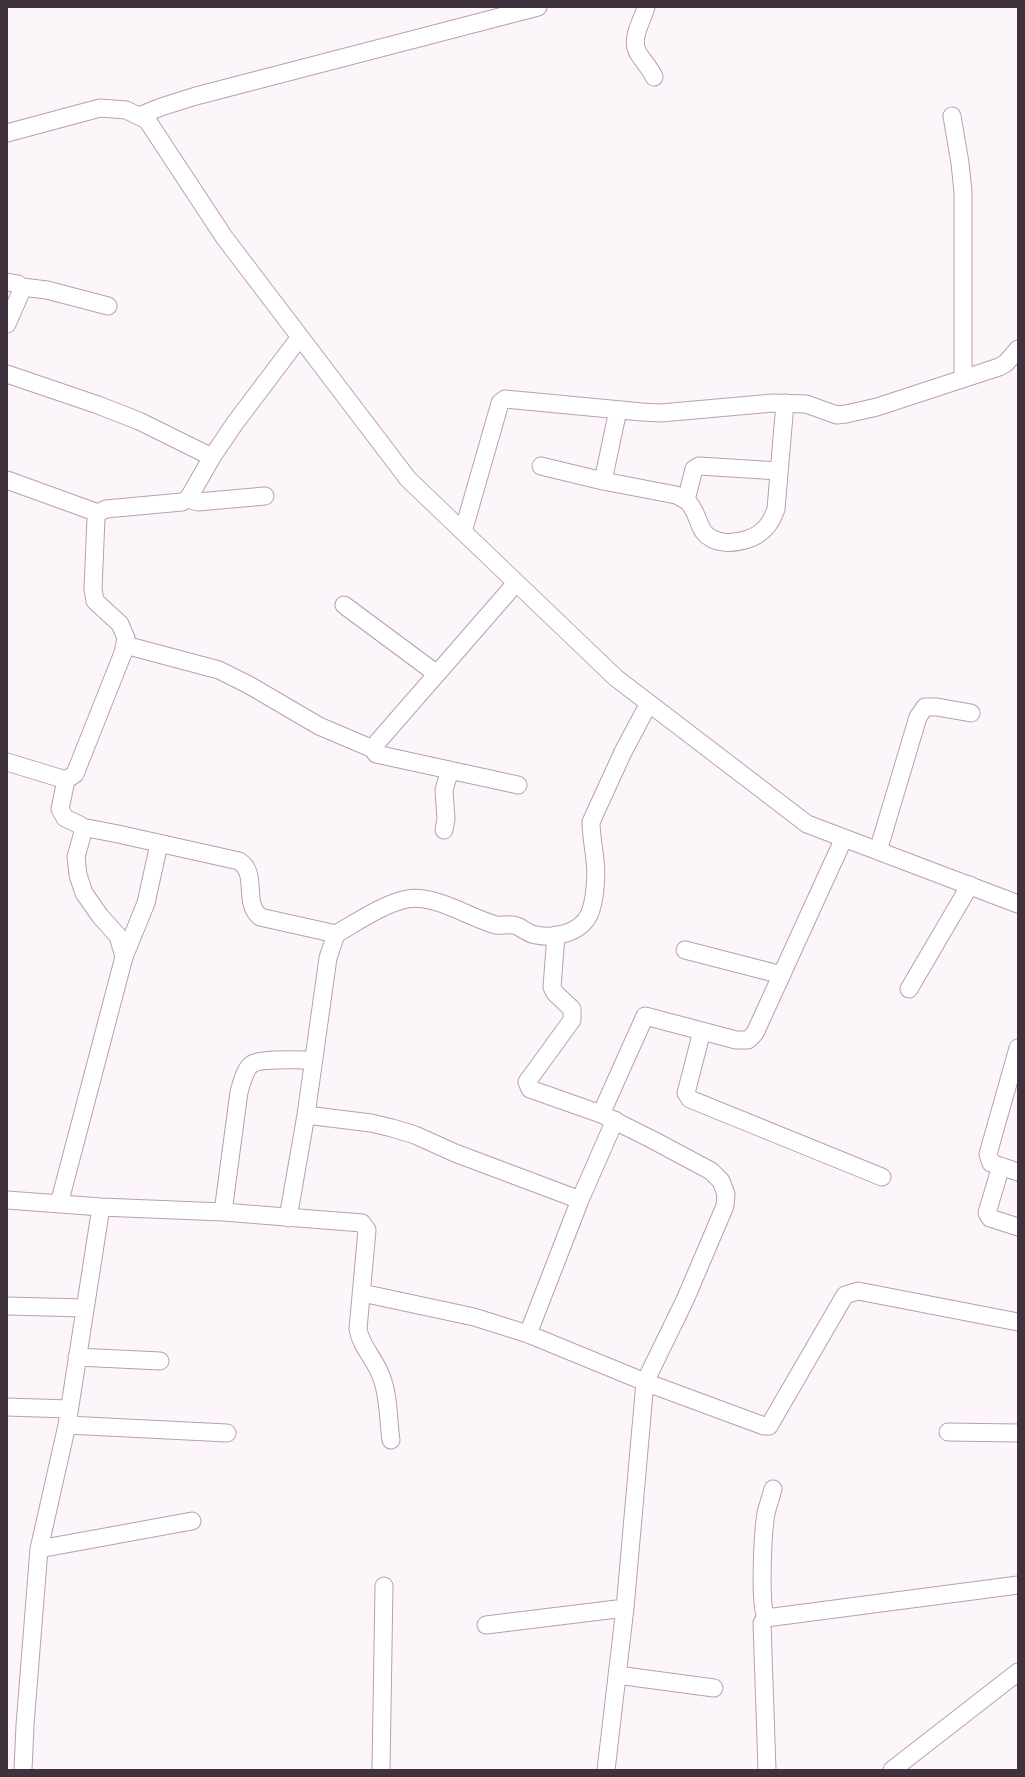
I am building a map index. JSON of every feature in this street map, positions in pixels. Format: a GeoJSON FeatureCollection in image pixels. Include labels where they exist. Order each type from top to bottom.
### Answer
{"type":"FeatureCollection","features":[{"type":"Feature","properties":{"kind":"street"},"geometry":{"type":"LineString","coordinates":[[139,116],[161,107],[196,96],[538,7]]}},
{"type":"Feature","properties":{"kind":"street"},"geometry":{"type":"LineString","coordinates":[[646,7],[637,31],[635,43],[639,53],[654,77]]}},
{"type":"Feature","properties":{"kind":"street"},"geometry":{"type":"LineString","coordinates":[[7,133],[100,108],[126,110],[147,120],[224,237],[408,479],[616,678],[807,824],[1018,904]]}},
{"type":"Feature","properties":{"kind":"street"},"geometry":{"type":"LineString","coordinates":[[952,116],[963,192],[963,379]]}},
{"type":"Feature","properties":{"kind":"street"},"geometry":{"type":"LineString","coordinates":[[14,284],[47,290],[108,306]]}},
{"type":"Feature","properties":{"kind":"street"},"geometry":{"type":"LineString","coordinates":[[7,324],[21,292],[14,284]]}},
{"type":"Feature","properties":{"kind":"street"},"geometry":{"type":"LineString","coordinates":[[7,762],[66,780],[78,771],[123,653],[126,638],[120,624],[95,601],[93,589],[96,518],[98,513],[106,509],[182,502],[188,499],[212,458],[259,391],[300,337]]}},
{"type":"Feature","properties":{"kind":"street"},"geometry":{"type":"LineString","coordinates":[[463,532],[502,400],[509,398],[618,410],[661,413],[785,403],[806,404],[831,413],[842,414],[877,407],[999,367],[1006,363],[1018,349]]}},
{"type":"Feature","properties":{"kind":"street"},"geometry":{"type":"LineString","coordinates":[[7,374],[125,415],[212,458]]}},
{"type":"Feature","properties":{"kind":"street"},"geometry":{"type":"LineString","coordinates":[[541,466],[603,482],[676,495],[686,500],[692,507],[704,532],[712,539],[730,543],[742,541],[753,538],[765,530],[772,520],[776,509],[785,403]]}},
{"type":"Feature","properties":{"kind":"street"},"geometry":{"type":"LineString","coordinates":[[603,482],[618,410]]}},
{"type":"Feature","properties":{"kind":"street"},"geometry":{"type":"LineString","coordinates":[[686,500],[694,469],[699,466],[780,471]]}},
{"type":"Feature","properties":{"kind":"street"},"geometry":{"type":"LineString","coordinates":[[7,480],[98,513]]}},
{"type":"Feature","properties":{"kind":"street"},"geometry":{"type":"LineString","coordinates":[[188,499],[198,502],[265,496]]}},
{"type":"Feature","properties":{"kind":"street"},"geometry":{"type":"LineString","coordinates":[[374,749],[374,745],[516,583]]}},
{"type":"Feature","properties":{"kind":"street"},"geometry":{"type":"LineString","coordinates":[[344,605],[437,674]]}},
{"type":"Feature","properties":{"kind":"street"},"geometry":{"type":"LineString","coordinates":[[124,645],[219,670],[249,684],[320,726],[374,749],[376,754],[518,785]]}},
{"type":"Feature","properties":{"kind":"street"},"geometry":{"type":"LineString","coordinates":[[288,1218],[306,1115],[328,958],[336,934],[369,915],[407,899],[422,899],[461,910],[498,925],[506,924],[519,926],[526,932],[537,936],[556,935],[573,931],[582,924],[589,915],[593,899],[596,863],[591,832],[592,822],[623,752],[649,703]]}},
{"type":"Feature","properties":{"kind":"street"},"geometry":{"type":"LineString","coordinates":[[878,850],[918,717],[925,707],[938,707],[970,713]]}},
{"type":"Feature","properties":{"kind":"street"},"geometry":{"type":"LineString","coordinates":[[444,830],[446,819],[444,790],[450,770]]}},
{"type":"Feature","properties":{"kind":"street"},"geometry":{"type":"LineString","coordinates":[[66,780],[60,809],[65,818],[82,827],[239,861],[246,866],[249,876],[251,902],[254,911],[260,917],[336,934]]}},
{"type":"Feature","properties":{"kind":"street"},"geometry":{"type":"LineString","coordinates":[[82,827],[83,832],[76,857],[78,875],[84,893],[100,916],[118,936],[124,957]]}},
{"type":"Feature","properties":{"kind":"street"},"geometry":{"type":"LineString","coordinates":[[528,1334],[580,1200],[608,1117],[645,1016],[736,1040],[748,1040],[755,1034],[844,838]]}},
{"type":"Feature","properties":{"kind":"street"},"geometry":{"type":"LineString","coordinates":[[59,1204],[124,957],[146,903],[159,844]]}},
{"type":"Feature","properties":{"kind":"street"},"geometry":{"type":"LineString","coordinates":[[909,988],[970,885]]}},
{"type":"Feature","properties":{"kind":"street"},"geometry":{"type":"LineString","coordinates":[[556,935],[552,987],[555,993],[572,1009],[572,1020],[527,1082],[528,1086],[530,1089],[608,1117],[711,1171],[721,1181],[726,1194],[725,1206],[685,1300],[645,1382],[625,1608],[606,1770]]}},
{"type":"Feature","properties":{"kind":"street"},"geometry":{"type":"LineString","coordinates":[[685,950],[782,975]]}},
{"type":"Feature","properties":{"kind":"street"},"geometry":{"type":"LineString","coordinates":[[702,1031],[686,1093],[690,1099],[882,1177]]}},
{"type":"Feature","properties":{"kind":"street"},"geometry":{"type":"LineString","coordinates":[[1018,1048],[1015,1071],[988,1154],[991,1163],[1018,1172]]}},
{"type":"Feature","properties":{"kind":"street"},"geometry":{"type":"LineString","coordinates":[[223,1212],[239,1092],[244,1074],[252,1064],[263,1061],[314,1060]]}},
{"type":"Feature","properties":{"kind":"street"},"geometry":{"type":"LineString","coordinates":[[306,1115],[392,1128],[580,1200]]}},
{"type":"Feature","properties":{"kind":"street"},"geometry":{"type":"LineString","coordinates":[[1001,1166],[987,1213],[990,1218],[1018,1227]]}},
{"type":"Feature","properties":{"kind":"street"},"geometry":{"type":"LineString","coordinates":[[7,1200],[101,1208],[223,1212],[364,1224],[367,1230],[358,1329],[362,1343],[376,1364],[383,1380],[391,1440]]}},
{"type":"Feature","properties":{"kind":"street"},"geometry":{"type":"LineString","coordinates":[[23,1770],[25,1725],[39,1549],[68,1417],[101,1208]]}},
{"type":"Feature","properties":{"kind":"street"},"geometry":{"type":"LineString","coordinates":[[362,1293],[474,1317],[528,1334],[645,1382],[769,1426],[845,1294],[848,1292],[858,1291],[1018,1322]]}},
{"type":"Feature","properties":{"kind":"street"},"geometry":{"type":"LineString","coordinates":[[7,1306],[85,1308]]}},
{"type":"Feature","properties":{"kind":"street"},"geometry":{"type":"LineString","coordinates":[[77,1357],[160,1361]]}},
{"type":"Feature","properties":{"kind":"street"},"geometry":{"type":"LineString","coordinates":[[7,1407],[68,1417],[227,1433]]}},
{"type":"Feature","properties":{"kind":"street"},"geometry":{"type":"LineString","coordinates":[[948,1432],[1018,1433]]}},
{"type":"Feature","properties":{"kind":"street"},"geometry":{"type":"LineString","coordinates":[[766,1618],[762,1606],[764,1535],[766,1512],[774,1489]]}},
{"type":"Feature","properties":{"kind":"street"},"geometry":{"type":"LineString","coordinates":[[39,1549],[192,1520]]}},
{"type":"Feature","properties":{"kind":"street"},"geometry":{"type":"LineString","coordinates":[[768,1770],[762,1623],[766,1618],[1018,1585]]}},
{"type":"Feature","properties":{"kind":"street"},"geometry":{"type":"LineString","coordinates":[[381,1770],[384,1586]]}},
{"type":"Feature","properties":{"kind":"street"},"geometry":{"type":"LineString","coordinates":[[486,1625],[625,1608]]}},
{"type":"Feature","properties":{"kind":"street"},"geometry":{"type":"LineString","coordinates":[[892,1770],[1018,1672]]}},
{"type":"Feature","properties":{"kind":"street"},"geometry":{"type":"LineString","coordinates":[[617,1675],[714,1688]]}}]}
